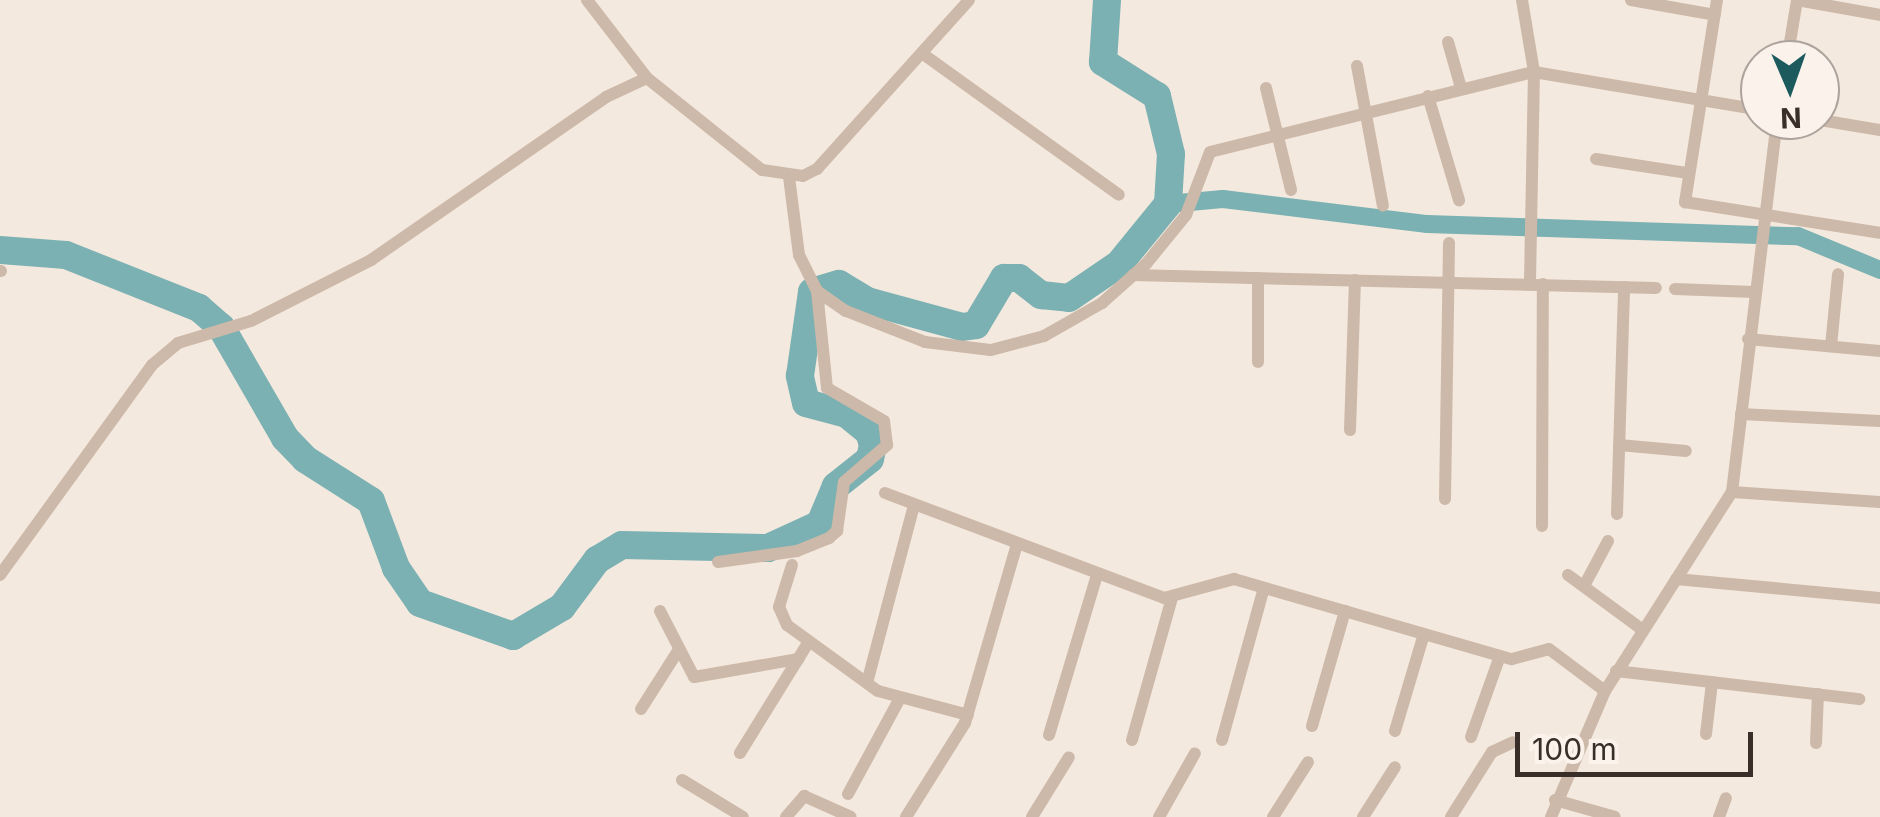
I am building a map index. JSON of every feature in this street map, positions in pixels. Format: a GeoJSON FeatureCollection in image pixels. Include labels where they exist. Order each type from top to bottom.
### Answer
{"type":"FeatureCollection","features":[{"type":"Feature","properties":{"kind":"street"},"geometry":{"type":"LineString","coordinates":[[587,0],[647,78],[762,170],[789,178],[817,168],[969,0]]}},
{"type":"Feature","properties":{"kind":"street"},"geometry":{"type":"LineString","coordinates":[[1522,0],[1534,72],[1542,526]]}},
{"type":"Feature","properties":{"kind":"street"},"geometry":{"type":"LineString","coordinates":[[1717,0],[1684,196],[1690,207],[1763,222],[1880,233]]}},
{"type":"Feature","properties":{"kind":"street"},"geometry":{"type":"LineString","coordinates":[[1790,40],[1797,0],[1878,10]]}},
{"type":"Feature","properties":{"kind":"street"},"geometry":{"type":"LineString","coordinates":[[1638,1],[1714,16]]}},
{"type":"Feature","properties":{"kind":"street"},"geometry":{"type":"LineString","coordinates":[[1448,42],[1460,88]]}},
{"type":"Feature","properties":{"kind":"street"},"geometry":{"type":"LineString","coordinates":[[924,54],[1119,195]]}},
{"type":"Feature","properties":{"kind":"street"},"geometry":{"type":"LineString","coordinates":[[1356,66],[1384,206]]}},
{"type":"Feature","properties":{"kind":"street"},"geometry":{"type":"LineString","coordinates":[[817,291],[846,311],[925,342],[991,350],[1044,336],[1102,303],[1134,275],[1186,215],[1210,152],[1534,72],[1740,107]]}},
{"type":"Feature","properties":{"kind":"street"},"geometry":{"type":"LineString","coordinates":[[0,575],[152,365],[178,343],[251,322],[372,260],[606,97],[647,78]]}},
{"type":"Feature","properties":{"kind":"street"},"geometry":{"type":"LineString","coordinates":[[1266,88],[1292,190]]}},
{"type":"Feature","properties":{"kind":"street"},"geometry":{"type":"LineString","coordinates":[[1428,96],[1459,200]]}},
{"type":"Feature","properties":{"kind":"street"},"geometry":{"type":"LineString","coordinates":[[1840,123],[1880,130]]}},
{"type":"Feature","properties":{"kind":"street"},"geometry":{"type":"LineString","coordinates":[[1551,817],[1604,691],[1732,492],[1774,140]]}},
{"type":"Feature","properties":{"kind":"street"},"geometry":{"type":"LineString","coordinates":[[1596,159],[1688,173]]}},
{"type":"Feature","properties":{"kind":"street"},"geometry":{"type":"LineString","coordinates":[[718,562],[797,551],[829,538],[838,531],[844,482],[887,445],[884,421],[826,388],[817,291],[799,255],[789,178]]}},
{"type":"Feature","properties":{"kind":"street"},"geometry":{"type":"LineString","coordinates":[[1445,499],[1449,243]]}},
{"type":"Feature","properties":{"kind":"street"},"geometry":{"type":"LineString","coordinates":[[1831,346],[1838,274]]}},
{"type":"Feature","properties":{"kind":"street"},"geometry":{"type":"LineString","coordinates":[[1134,275],[1656,288]]}},
{"type":"Feature","properties":{"kind":"street"},"geometry":{"type":"LineString","coordinates":[[1258,278],[1258,362]]}},
{"type":"Feature","properties":{"kind":"street"},"geometry":{"type":"LineString","coordinates":[[1350,430],[1354,280]]}},
{"type":"Feature","properties":{"kind":"street"},"geometry":{"type":"LineString","coordinates":[[1617,514],[1624,288]]}},
{"type":"Feature","properties":{"kind":"street"},"geometry":{"type":"LineString","coordinates":[[1676,289],[1754,292]]}},
{"type":"Feature","properties":{"kind":"street"},"geometry":{"type":"LineString","coordinates":[[1748,340],[1880,350]]}},
{"type":"Feature","properties":{"kind":"street"},"geometry":{"type":"LineString","coordinates":[[1740,414],[1880,422]]}},
{"type":"Feature","properties":{"kind":"street"},"geometry":{"type":"LineString","coordinates":[[1619,445],[1686,450]]}},
{"type":"Feature","properties":{"kind":"street"},"geometry":{"type":"LineString","coordinates":[[1732,492],[1880,502]]}},
{"type":"Feature","properties":{"kind":"street"},"geometry":{"type":"LineString","coordinates":[[884,494],[1097,575],[1172,598],[1220,579],[1500,656],[1549,649],[1604,691]]}},
{"type":"Feature","properties":{"kind":"street"},"geometry":{"type":"LineString","coordinates":[[867,683],[914,505]]}},
{"type":"Feature","properties":{"kind":"street"},"geometry":{"type":"LineString","coordinates":[[1584,586],[1608,541]]}},
{"type":"Feature","properties":{"kind":"street"},"geometry":{"type":"LineString","coordinates":[[906,817],[968,715],[1017,544]]}},
{"type":"Feature","properties":{"kind":"street"},"geometry":{"type":"LineString","coordinates":[[792,565],[778,608],[786,625],[867,683],[899,700],[968,715]]}},
{"type":"Feature","properties":{"kind":"street"},"geometry":{"type":"LineString","coordinates":[[1049,735],[1097,575]]}},
{"type":"Feature","properties":{"kind":"street"},"geometry":{"type":"LineString","coordinates":[[1568,575],[1643,630]]}},
{"type":"Feature","properties":{"kind":"street"},"geometry":{"type":"LineString","coordinates":[[1676,579],[1880,598]]}},
{"type":"Feature","properties":{"kind":"street"},"geometry":{"type":"LineString","coordinates":[[1222,740],[1264,588]]}},
{"type":"Feature","properties":{"kind":"street"},"geometry":{"type":"LineString","coordinates":[[1132,740],[1172,598]]}},
{"type":"Feature","properties":{"kind":"street"},"geometry":{"type":"LineString","coordinates":[[660,611],[694,677],[798,659]]}},
{"type":"Feature","properties":{"kind":"street"},"geometry":{"type":"LineString","coordinates":[[1312,726],[1345,611]]}},
{"type":"Feature","properties":{"kind":"street"},"geometry":{"type":"LineString","coordinates":[[1394,731],[1424,634]]}},
{"type":"Feature","properties":{"kind":"street"},"geometry":{"type":"LineString","coordinates":[[740,754],[808,642]]}},
{"type":"Feature","properties":{"kind":"street"},"geometry":{"type":"LineString","coordinates":[[641,709],[678,651]]}},
{"type":"Feature","properties":{"kind":"street"},"geometry":{"type":"LineString","coordinates":[[1472,737],[1500,656]]}},
{"type":"Feature","properties":{"kind":"street"},"geometry":{"type":"LineString","coordinates":[[1616,671],[1859,698]]}},
{"type":"Feature","properties":{"kind":"street"},"geometry":{"type":"LineString","coordinates":[[1706,734],[1712,682]]}},
{"type":"Feature","properties":{"kind":"street"},"geometry":{"type":"LineString","coordinates":[[1816,743],[1818,694]]}},
{"type":"Feature","properties":{"kind":"street"},"geometry":{"type":"LineString","coordinates":[[848,794],[899,700]]}},
{"type":"Feature","properties":{"kind":"street"},"geometry":{"type":"LineString","coordinates":[[1451,817],[1492,752],[1513,742]]}},
{"type":"Feature","properties":{"kind":"street"},"geometry":{"type":"LineString","coordinates":[[1158,817],[1195,753]]}},
{"type":"Feature","properties":{"kind":"street"},"geometry":{"type":"LineString","coordinates":[[1032,817],[1069,757]]}},
{"type":"Feature","properties":{"kind":"street"},"geometry":{"type":"LineString","coordinates":[[1273,817],[1308,762]]}},
{"type":"Feature","properties":{"kind":"street"},"geometry":{"type":"LineString","coordinates":[[1364,817],[1394,768]]}},
{"type":"Feature","properties":{"kind":"street"},"geometry":{"type":"LineString","coordinates":[[682,780],[743,817]]}},
{"type":"Feature","properties":{"kind":"street"},"geometry":{"type":"LineString","coordinates":[[786,817],[804,796],[851,817]]}},
{"type":"Feature","properties":{"kind":"street"},"geometry":{"type":"LineString","coordinates":[[1719,817],[1726,798]]}},
{"type":"Feature","properties":{"kind":"street"},"geometry":{"type":"LineString","coordinates":[[1555,800],[1615,817]]}},
{"type":"Feature","properties":{"kind":"waterway"},"geometry":{"type":"LineString","coordinates":[[0,250],[66,255],[199,308],[221,327],[285,438],[305,459],[371,501],[396,568],[420,603],[513,636],[562,607],[597,560],[622,545],[768,548],[820,524],[836,486],[870,459],[873,445],[869,432],[847,414],[806,403],[800,376],[812,292],[839,284],[867,301],[962,327],[976,325],[1004,278],[1019,278],[1041,295],[1069,298],[1119,264],[1168,204],[1171,154],[1157,96],[1103,62],[1107,0]]}},
{"type":"Feature","properties":{"kind":"waterway"},"geometry":{"type":"LineString","coordinates":[[1168,204],[1223,199],[1427,224],[1798,236],[1880,270]]}}]}
